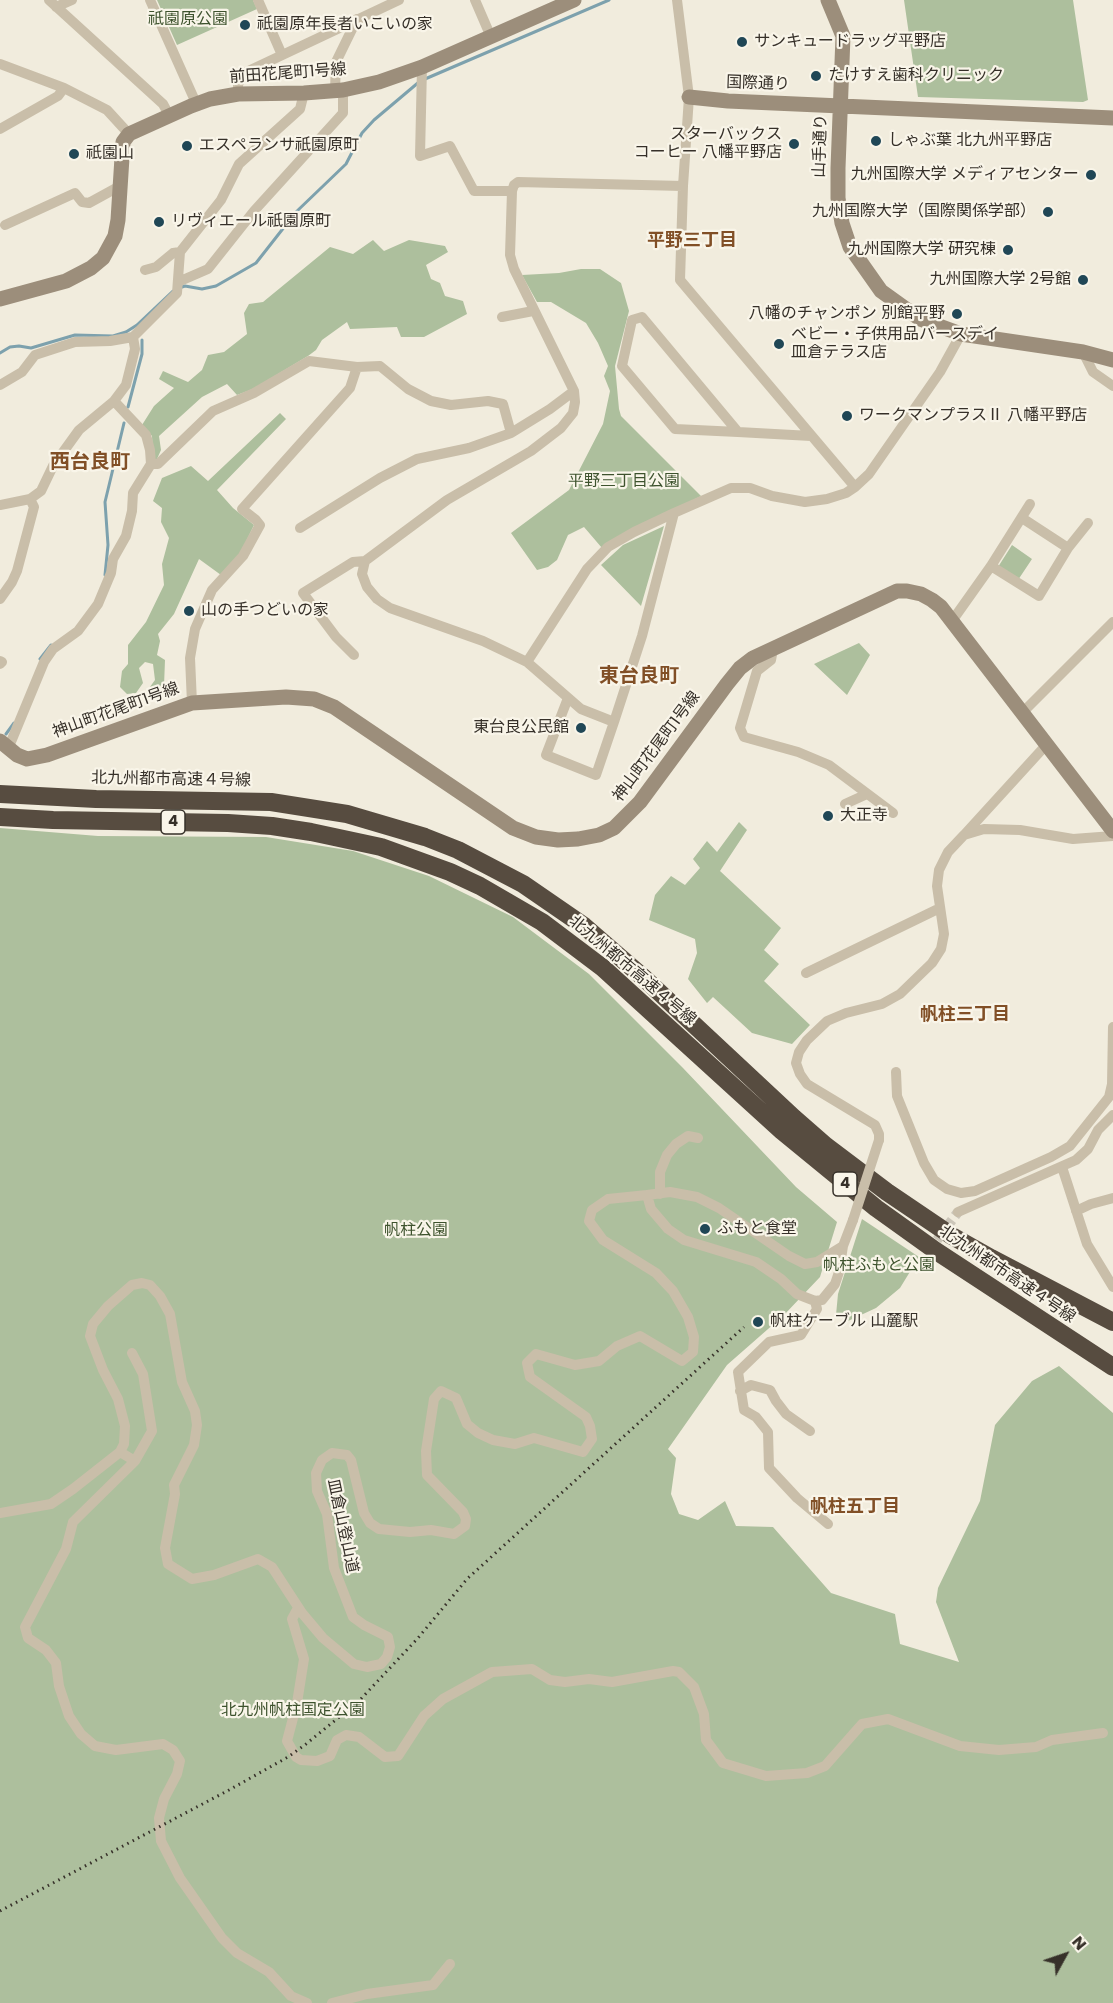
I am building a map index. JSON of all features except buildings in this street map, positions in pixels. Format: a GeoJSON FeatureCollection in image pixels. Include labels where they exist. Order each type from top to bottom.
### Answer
{"type":"FeatureCollection","features":[{"type":"Feature","properties":{"kind":"highway","name":"北九州都市高速４号線"},"geometry":{"type":"LineString","coordinates":[[2,794],[96,799],[271,802],[347,814],[425,837],[492,867],[554,904],[616,953],[758,1087],[857,1170],[952,1236],[1113,1322]]}},
{"type":"Feature","properties":{"kind":"highway","name":"北九州都市高速４号線"},"geometry":{"type":"LineString","coordinates":[[0,817],[272,826],[344,838],[418,859],[480,886],[542,922],[603,968],[782,1131],[876,1209],[1113,1367]]}},
{"type":"Feature","properties":{"kind":"street"},"geometry":{"type":"LineString","coordinates":[[53,3],[72,0]]}},
{"type":"Feature","properties":{"kind":"street"},"geometry":{"type":"LineString","coordinates":[[150,0],[196,103]]}},
{"type":"Feature","properties":{"kind":"street"},"geometry":{"type":"LineString","coordinates":[[258,0],[282,55]]}},
{"type":"Feature","properties":{"kind":"street"},"geometry":{"type":"LineString","coordinates":[[238,94],[242,74],[399,0]]}},
{"type":"Feature","properties":{"kind":"street"},"geometry":{"type":"LineString","coordinates":[[475,0],[490,37]]}},
{"type":"Feature","properties":{"kind":"street","name":"前田花尾町1号線"},"geometry":{"type":"LineString","coordinates":[[129,134],[196,103],[238,94],[339,91],[422,76],[490,37],[574,0]]}},
{"type":"Feature","properties":{"kind":"street"},"geometry":{"type":"LineString","coordinates":[[677,0],[689,97],[680,280],[855,487]]}},
{"type":"Feature","properties":{"kind":"street","name":"山手通り"},"geometry":{"type":"LineString","coordinates":[[828,0],[843,36],[838,198],[842,223],[850,247],[880,291],[934,326],[961,334],[1083,352],[1113,360]]}},
{"type":"Feature","properties":{"kind":"street"},"geometry":{"type":"LineString","coordinates":[[53,3],[163,104],[169,115]]}},
{"type":"Feature","properties":{"kind":"street"},"geometry":{"type":"LineString","coordinates":[[0,385],[22,372],[35,355],[75,342],[110,341],[132,337],[178,286],[208,269],[254,211],[343,112],[336,62],[357,20]]}},
{"type":"Feature","properties":{"kind":"street"},"geometry":{"type":"LineString","coordinates":[[0,64],[64,88],[107,110],[129,134],[123,142],[115,236],[103,258],[91,268],[66,281],[0,299]]}},
{"type":"Feature","properties":{"kind":"street"},"geometry":{"type":"LineString","coordinates":[[422,76],[420,156],[450,146],[474,190],[512,190]]}},
{"type":"Feature","properties":{"kind":"street"},"geometry":{"type":"LineString","coordinates":[[0,129],[58,96],[64,88]]}},
{"type":"Feature","properties":{"kind":"street"},"geometry":{"type":"LineString","coordinates":[[178,286],[180,252],[221,200],[240,164],[300,109],[304,93]]}},
{"type":"Feature","properties":{"kind":"street","name":"国際通り"},"geometry":{"type":"LineString","coordinates":[[689,97],[728,101],[1113,118]]}},
{"type":"Feature","properties":{"kind":"street"},"geometry":{"type":"LineString","coordinates":[[354,655],[336,637],[303,593],[353,562],[365,561],[447,500],[505,467],[561,428],[573,413],[574,391],[533,311],[510,255],[514,185],[518,182],[683,186]]}},
{"type":"Feature","properties":{"kind":"street"},"geometry":{"type":"LineString","coordinates":[[5,225],[75,193],[82,202],[89,203],[120,186]]}},
{"type":"Feature","properties":{"kind":"street"},"geometry":{"type":"LineString","coordinates":[[145,270],[156,267],[173,253],[180,252]]}},
{"type":"Feature","properties":{"kind":"street"},"geometry":{"type":"LineString","coordinates":[[502,317],[533,311]]}},
{"type":"Feature","properties":{"kind":"street"},"geometry":{"type":"LineString","coordinates":[[738,432],[642,317],[632,320],[622,366],[675,429],[811,436]]}},
{"type":"Feature","properties":{"kind":"street"},"geometry":{"type":"LineString","coordinates":[[527,662],[587,569],[608,547],[634,532],[731,488],[750,488],[772,496],[805,502],[827,499],[846,493],[855,487],[869,474],[940,372],[961,334]]}},
{"type":"Feature","properties":{"kind":"street"},"geometry":{"type":"LineString","coordinates":[[0,505],[30,499],[41,491],[53,466],[79,430],[114,401],[126,384],[135,349],[132,337]]}},
{"type":"Feature","properties":{"kind":"street"},"geometry":{"type":"LineString","coordinates":[[1083,352],[1094,372],[1113,386]]}},
{"type":"Feature","properties":{"kind":"street"},"geometry":{"type":"LineString","coordinates":[[151,464],[158,464],[213,411],[254,393],[309,361],[357,368],[380,366],[408,390],[431,401],[451,405],[488,401],[503,404],[511,433]]}},
{"type":"Feature","properties":{"kind":"street"},"geometry":{"type":"LineString","coordinates":[[192,703],[190,658],[195,629],[213,590],[243,556],[260,525],[242,509],[350,388],[357,368]]}},
{"type":"Feature","properties":{"kind":"street"},"geometry":{"type":"LineString","coordinates":[[300,528],[380,478],[417,459],[469,448],[511,433],[574,391]]}},
{"type":"Feature","properties":{"kind":"street"},"geometry":{"type":"LineString","coordinates":[[4,745],[38,680],[44,662],[53,649],[78,631],[98,604],[111,573],[113,559],[126,536],[132,511],[133,493],[151,464],[146,435],[114,401]]}},
{"type":"Feature","properties":{"kind":"street"},"geometry":{"type":"LineString","coordinates":[[0,599],[17,570],[34,507],[30,499]]}},
{"type":"Feature","properties":{"kind":"street"},"geometry":{"type":"LineString","coordinates":[[952,621],[991,566],[1030,504]]}},
{"type":"Feature","properties":{"kind":"street"},"geometry":{"type":"LineString","coordinates":[[568,698],[546,755],[596,775],[642,636],[674,513]]}},
{"type":"Feature","properties":{"kind":"street"},"geometry":{"type":"LineString","coordinates":[[1022,518],[1068,548]]}},
{"type":"Feature","properties":{"kind":"street"},"geometry":{"type":"LineString","coordinates":[[991,566],[1039,596],[1068,548],[1088,523]]}},
{"type":"Feature","properties":{"kind":"street"},"geometry":{"type":"LineString","coordinates":[[365,561],[362,574],[367,587],[377,599],[390,608],[483,641],[527,662],[581,709],[614,722]]}},
{"type":"Feature","properties":{"kind":"street","name":"神山町花尾町1号線"},"geometry":{"type":"LineString","coordinates":[[4,745],[17,756],[27,759],[47,755],[192,703],[286,697],[314,699],[334,707],[513,828],[536,837],[558,840],[578,839],[599,835],[614,828],[623,820],[640,802],[740,668],[753,658],[897,591],[914,592],[932,600],[952,621],[1113,831]]}},
{"type":"Feature","properties":{"kind":"street"},"geometry":{"type":"LineString","coordinates":[[1023,712],[1113,622]]}},
{"type":"Feature","properties":{"kind":"street"},"geometry":{"type":"LineString","coordinates":[[773,649],[771,660],[757,671],[740,728],[744,737],[798,752],[829,765],[893,813]]}},
{"type":"Feature","properties":{"kind":"street"},"geometry":{"type":"LineString","coordinates":[[843,1246],[818,1262],[805,1264],[789,1257],[719,1208],[698,1197],[670,1192],[647,1195],[651,1209],[668,1228],[684,1240],[756,1262],[782,1279],[797,1294],[815,1301],[822,1299],[836,1284],[843,1246],[879,1140],[879,1134],[875,1125],[807,1084],[796,1063],[799,1052],[807,1040],[827,1021],[846,1013],[882,1004],[900,994],[932,963],[941,949],[944,934],[937,886],[939,870],[948,852],[1047,744]]}},
{"type":"Feature","properties":{"kind":"street"},"geometry":{"type":"LineString","coordinates":[[845,804],[867,794]]}},
{"type":"Feature","properties":{"kind":"street"},"geometry":{"type":"LineString","coordinates":[[964,835],[984,829],[1020,830],[1072,839],[1113,836]]}},
{"type":"Feature","properties":{"kind":"street"},"geometry":{"type":"LineString","coordinates":[[806,973],[940,908]]}},
{"type":"Feature","properties":{"kind":"street"},"geometry":{"type":"LineString","coordinates":[[896,1072],[897,1096],[924,1163],[934,1180],[947,1189],[961,1193],[975,1191],[1051,1157],[1070,1146],[1109,1097],[1112,1084],[1113,1027]]}},
{"type":"Feature","properties":{"kind":"street"},"geometry":{"type":"LineString","coordinates":[[958,1212],[1076,1160],[1088,1149],[1098,1130],[1113,1115]]}},
{"type":"Feature","properties":{"kind":"street"},"geometry":{"type":"LineString","coordinates":[[660,1194],[660,1172],[667,1155],[676,1144],[688,1136],[698,1138]]}},
{"type":"Feature","properties":{"kind":"street"},"geometry":{"type":"LineString","coordinates":[[1062,1167],[1087,1244],[1113,1287]]}},
{"type":"Feature","properties":{"kind":"street","name":"皿倉山登山道"},"geometry":{"type":"LineString","coordinates":[[120,1452],[124,1444],[125,1426],[118,1400],[90,1336],[93,1324],[108,1306],[132,1285],[142,1283],[150,1285],[160,1296],[170,1314],[182,1382],[195,1411],[197,1425],[194,1445],[174,1485],[175,1494],[165,1548],[168,1564],[192,1579],[214,1575],[258,1559],[272,1567],[298,1608],[323,1638],[354,1664],[367,1667],[381,1664],[387,1657],[390,1647],[388,1636],[363,1625],[353,1617],[334,1568],[327,1514],[317,1491],[316,1473],[322,1460],[332,1453],[347,1455],[351,1460],[361,1503],[370,1523],[379,1529],[410,1532],[431,1530],[454,1534],[465,1526],[466,1519],[463,1512],[427,1475],[426,1451],[434,1400],[441,1391],[456,1398],[467,1424],[478,1433],[493,1440],[515,1444],[534,1438],[583,1452],[592,1439],[590,1425],[586,1417],[530,1377],[527,1363],[536,1354],[575,1365],[599,1361],[617,1346],[640,1336],[682,1361],[693,1352],[694,1337],[688,1317],[673,1291],[656,1273],[603,1240],[589,1221],[592,1209],[608,1199],[647,1195]]}},
{"type":"Feature","properties":{"kind":"street"},"geometry":{"type":"LineString","coordinates":[[1076,1211],[1090,1204],[1113,1198]]}},
{"type":"Feature","properties":{"kind":"street"},"geometry":{"type":"LineString","coordinates":[[815,1301],[817,1309],[801,1335],[769,1342],[738,1372],[744,1410],[756,1417],[768,1432],[769,1468],[797,1498],[828,1524]]}},
{"type":"Feature","properties":{"kind":"street"},"geometry":{"type":"LineString","coordinates":[[132,1353],[143,1374],[152,1431],[135,1461],[73,1522],[66,1549],[25,1627],[28,1638],[46,1650],[56,1663],[59,1686],[69,1716],[81,1734],[95,1746],[116,1750],[163,1744],[173,1750],[180,1761],[177,1774],[164,1799],[159,1818],[161,1841],[176,1869],[222,1938],[237,1953],[269,1972],[291,1996],[307,2003]]}},
{"type":"Feature","properties":{"kind":"street"},"geometry":{"type":"LineString","coordinates":[[741,1391],[751,1385],[771,1390],[786,1414],[810,1431]]}},
{"type":"Feature","properties":{"kind":"street"},"geometry":{"type":"LineString","coordinates":[[0,1513],[51,1504],[120,1452],[135,1461]]}},
{"type":"Feature","properties":{"kind":"street"},"geometry":{"type":"LineString","coordinates":[[298,1608],[292,1619],[304,1659],[297,1703],[287,1741],[296,1757],[301,1760],[317,1761],[330,1756],[337,1740],[346,1735],[359,1737],[385,1757],[398,1756],[424,1716],[443,1699],[492,1672],[532,1669],[550,1680],[565,1682],[589,1679],[612,1682],[673,1671],[679,1672],[694,1686],[704,1714],[706,1740],[723,1763],[766,1776],[807,1773],[825,1766],[862,1724],[888,1719],[960,1746],[999,1750],[1036,1747],[1052,1740],[1103,1733]]}},
{"type":"Feature","properties":{"kind":"street"},"geometry":{"type":"LineString","coordinates":[[332,2003],[367,1994],[433,1985],[450,1964]]}},
{"type":"Feature","properties":{"kind":"green space","name":"祇園原公園"},"geometry":{"type":"Polygon","coordinates":[[[157,0],[253,0],[257,9],[177,45],[157,0]]]}},
{"type":"Feature","properties":{"kind":"green space"},"geometry":{"type":"Polygon","coordinates":[[[904,0],[1073,0],[1088,100],[1083,102],[918,97],[904,0]]]}},
{"type":"Feature","properties":{"kind":"green space"},"geometry":{"type":"Polygon","coordinates":[[[373,240],[384,251],[409,240],[445,246],[448,252],[426,265],[431,279],[440,283],[445,296],[463,301],[467,314],[424,337],[401,337],[397,327],[350,329],[347,322],[322,340],[316,350],[308,356],[253,389],[237,395],[227,384],[202,397],[159,436],[161,450],[157,459],[153,460],[152,436],[142,425],[154,406],[174,388],[159,379],[163,371],[188,382],[202,370],[208,355],[224,352],[247,334],[244,313],[249,304],[263,302],[330,247],[353,254],[373,240]]]}},
{"type":"Feature","properties":{"kind":"green space","name":"平野三丁目公園"},"geometry":{"type":"Polygon","coordinates":[[[600,269],[621,283],[629,311],[615,366],[621,416],[701,496],[602,548],[584,527],[568,535],[557,560],[548,567],[537,570],[511,533],[569,490],[603,424],[610,391],[604,376],[608,366],[586,323],[551,302],[537,302],[522,275],[600,269]]]}},
{"type":"Feature","properties":{"kind":"green space"},"geometry":{"type":"Polygon","coordinates":[[[280,413],[286,419],[217,490],[233,508],[254,525],[239,556],[221,575],[199,559],[174,614],[158,634],[160,641],[157,655],[165,660],[164,686],[160,694],[154,698],[147,691],[155,680],[153,664],[145,662],[139,668],[143,683],[136,693],[127,694],[120,687],[122,671],[128,664],[128,645],[146,622],[164,585],[162,564],[169,538],[161,522],[162,508],[153,501],[162,478],[191,466],[208,481],[280,413]]]}},
{"type":"Feature","properties":{"kind":"green space"},"geometry":{"type":"Polygon","coordinates":[[[664,526],[641,606],[601,565],[623,545],[664,526]]]}},
{"type":"Feature","properties":{"kind":"green space"},"geometry":{"type":"Polygon","coordinates":[[[1012,545],[1032,559],[1018,580],[998,567],[1012,545]]]}},
{"type":"Feature","properties":{"kind":"green space"},"geometry":{"type":"Polygon","coordinates":[[[859,643],[870,655],[847,695],[814,664],[859,643]]]}},
{"type":"Feature","properties":{"kind":"green space"},"geometry":{"type":"Polygon","coordinates":[[[739,822],[747,830],[720,871],[781,928],[764,950],[779,964],[764,981],[810,1025],[792,1044],[752,1033],[713,997],[707,1003],[688,979],[697,953],[695,939],[649,920],[655,895],[671,876],[685,885],[700,868],[693,859],[707,841],[717,852],[739,822]]]}},
{"type":"Feature","properties":{"kind":"green space"},"geometry":{"type":"Polygon","coordinates":[[[0,828],[98,836],[266,837],[353,851],[429,876],[513,917],[589,974],[683,1068],[796,1187],[837,1222],[820,1277],[784,1315],[727,1365],[668,1449],[676,1458],[671,1494],[679,1514],[698,1520],[725,1501],[736,1526],[773,1527],[831,1593],[895,1614],[900,1644],[959,1662],[936,1602],[938,1588],[980,1501],[995,1425],[1032,1381],[1059,1366],[1113,1413],[1113,2003],[0,2003],[0,828]]]}},
{"type":"Feature","properties":{"kind":"green space","name":"帆柱ふもと公園"},"geometry":{"type":"Polygon","coordinates":[[[862,1219],[919,1257],[900,1288],[876,1308],[848,1321],[836,1315],[838,1294],[862,1219]]]}},
{"type":"Feature","properties":{"kind":"waterway"},"geometry":{"type":"LineString","coordinates":[[425,79],[609,0]]}},
{"type":"Feature","properties":{"kind":"waterway"},"geometry":{"type":"LineString","coordinates":[[179,288],[185,286],[202,289],[216,286],[256,263],[296,212],[346,164],[362,133],[419,82]]}},
{"type":"Feature","properties":{"kind":"waterway"},"geometry":{"type":"LineString","coordinates":[[0,353],[10,347],[31,348],[75,335],[113,336],[126,332],[137,325],[173,291]]}},
{"type":"Feature","properties":{"kind":"waterway"},"geometry":{"type":"LineString","coordinates":[[128,407],[142,354],[142,340]]}},
{"type":"Feature","properties":{"kind":"waterway"},"geometry":{"type":"LineString","coordinates":[[105,575],[108,545],[105,502],[124,423]]}},
{"type":"Feature","properties":{"kind":"waterway"},"geometry":{"type":"LineString","coordinates":[[40,659],[51,645]]}},
{"type":"Feature","properties":{"kind":"waterway"},"geometry":{"type":"LineString","coordinates":[[6,734],[14,723]]}},
{"type":"Feature","properties":{"kind":"tunnel"},"geometry":{"type":"LineString","coordinates":[[928,1252],[958,1212]]}},
{"type":"Feature","properties":{"kind":"railway"},"geometry":{"type":"LineString","coordinates":[[0,1911],[229,1790],[288,1757],[306,1744],[359,1701],[418,1638],[467,1579],[744,1327]]}},
{"type":"Feature","properties":{"kind":"place","name":"祇園原年長者いこいの家"},"geometry":{"type":"Point","coordinates":[245,25]}},
{"type":"Feature","properties":{"kind":"place","name":"サンキュードラッグ平野店"},"geometry":{"type":"Point","coordinates":[742,42]}},
{"type":"Feature","properties":{"kind":"place","name":"たけすえ歯科クリニック"},"geometry":{"type":"Point","coordinates":[816,76]}},
{"type":"Feature","properties":{"kind":"place","name":"しゃぶ葉 北九州平野店"},"geometry":{"type":"Point","coordinates":[876,141]}},
{"type":"Feature","properties":{"kind":"place","name":"スターバックス コーヒー 八幡平野店"},"geometry":{"type":"Point","coordinates":[794,144]}},
{"type":"Feature","properties":{"kind":"place","name":"エスペランサ祇園原町"},"geometry":{"type":"Point","coordinates":[187,146]}},
{"type":"Feature","properties":{"kind":"place","name":"祇園山"},"geometry":{"type":"Point","coordinates":[74,154]}},
{"type":"Feature","properties":{"kind":"place","name":"九州国際大学 メディアセンター"},"geometry":{"type":"Point","coordinates":[1091,175]}},
{"type":"Feature","properties":{"kind":"place","name":"九州国際大学（国際関係学部）"},"geometry":{"type":"Point","coordinates":[1048,212]}},
{"type":"Feature","properties":{"kind":"place","name":"リヴィエール祇園原町"},"geometry":{"type":"Point","coordinates":[159,222]}},
{"type":"Feature","properties":{"kind":"place","name":"九州国際大学 研究棟"},"geometry":{"type":"Point","coordinates":[1008,250]}},
{"type":"Feature","properties":{"kind":"place","name":"九州国際大学 2号館"},"geometry":{"type":"Point","coordinates":[1083,280]}},
{"type":"Feature","properties":{"kind":"place","name":"八幡のチャンポン 別館平野"},"geometry":{"type":"Point","coordinates":[957,314]}},
{"type":"Feature","properties":{"kind":"place","name":"ベビー・子供用品バースデイ 皿倉テラス店"},"geometry":{"type":"Point","coordinates":[779,344]}},
{"type":"Feature","properties":{"kind":"place","name":"ワークマンプラスⅡ 八幡平野店"},"geometry":{"type":"Point","coordinates":[847,416]}},
{"type":"Feature","properties":{"kind":"place","name":"山の手つどいの家"},"geometry":{"type":"Point","coordinates":[189,611]}},
{"type":"Feature","properties":{"kind":"place","name":"東台良公民館"},"geometry":{"type":"Point","coordinates":[581,728]}},
{"type":"Feature","properties":{"kind":"place","name":"大正寺"},"geometry":{"type":"Point","coordinates":[828,816]}},
{"type":"Feature","properties":{"kind":"place","name":"ふもと食堂"},"geometry":{"type":"Point","coordinates":[705,1229]}},
{"type":"Feature","properties":{"kind":"place","name":"帆柱ケーブル 山麓駅"},"geometry":{"type":"Point","coordinates":[758,1322]}},
{"type":"Feature","properties":{"kind":"district","name":"平野三丁目"},"geometry":{"type":"Point","coordinates":[692,241]}},
{"type":"Feature","properties":{"kind":"district","name":"西台良町"},"geometry":{"type":"Point","coordinates":[90,463]}},
{"type":"Feature","properties":{"kind":"district","name":"東台良町"},"geometry":{"type":"Point","coordinates":[639,677]}},
{"type":"Feature","properties":{"kind":"district","name":"帆柱三丁目"},"geometry":{"type":"Point","coordinates":[965,1015]}},
{"type":"Feature","properties":{"kind":"district","name":"帆柱五丁目"},"geometry":{"type":"Point","coordinates":[855,1507]}},
{"type":"Feature","properties":{"kind":"park label","name":"帆柱公園"},"geometry":{"type":"Point","coordinates":[416,1231]}},
{"type":"Feature","properties":{"kind":"park label","name":"北九州帆柱国定公園"},"geometry":{"type":"Point","coordinates":[293,1711]}}]}
